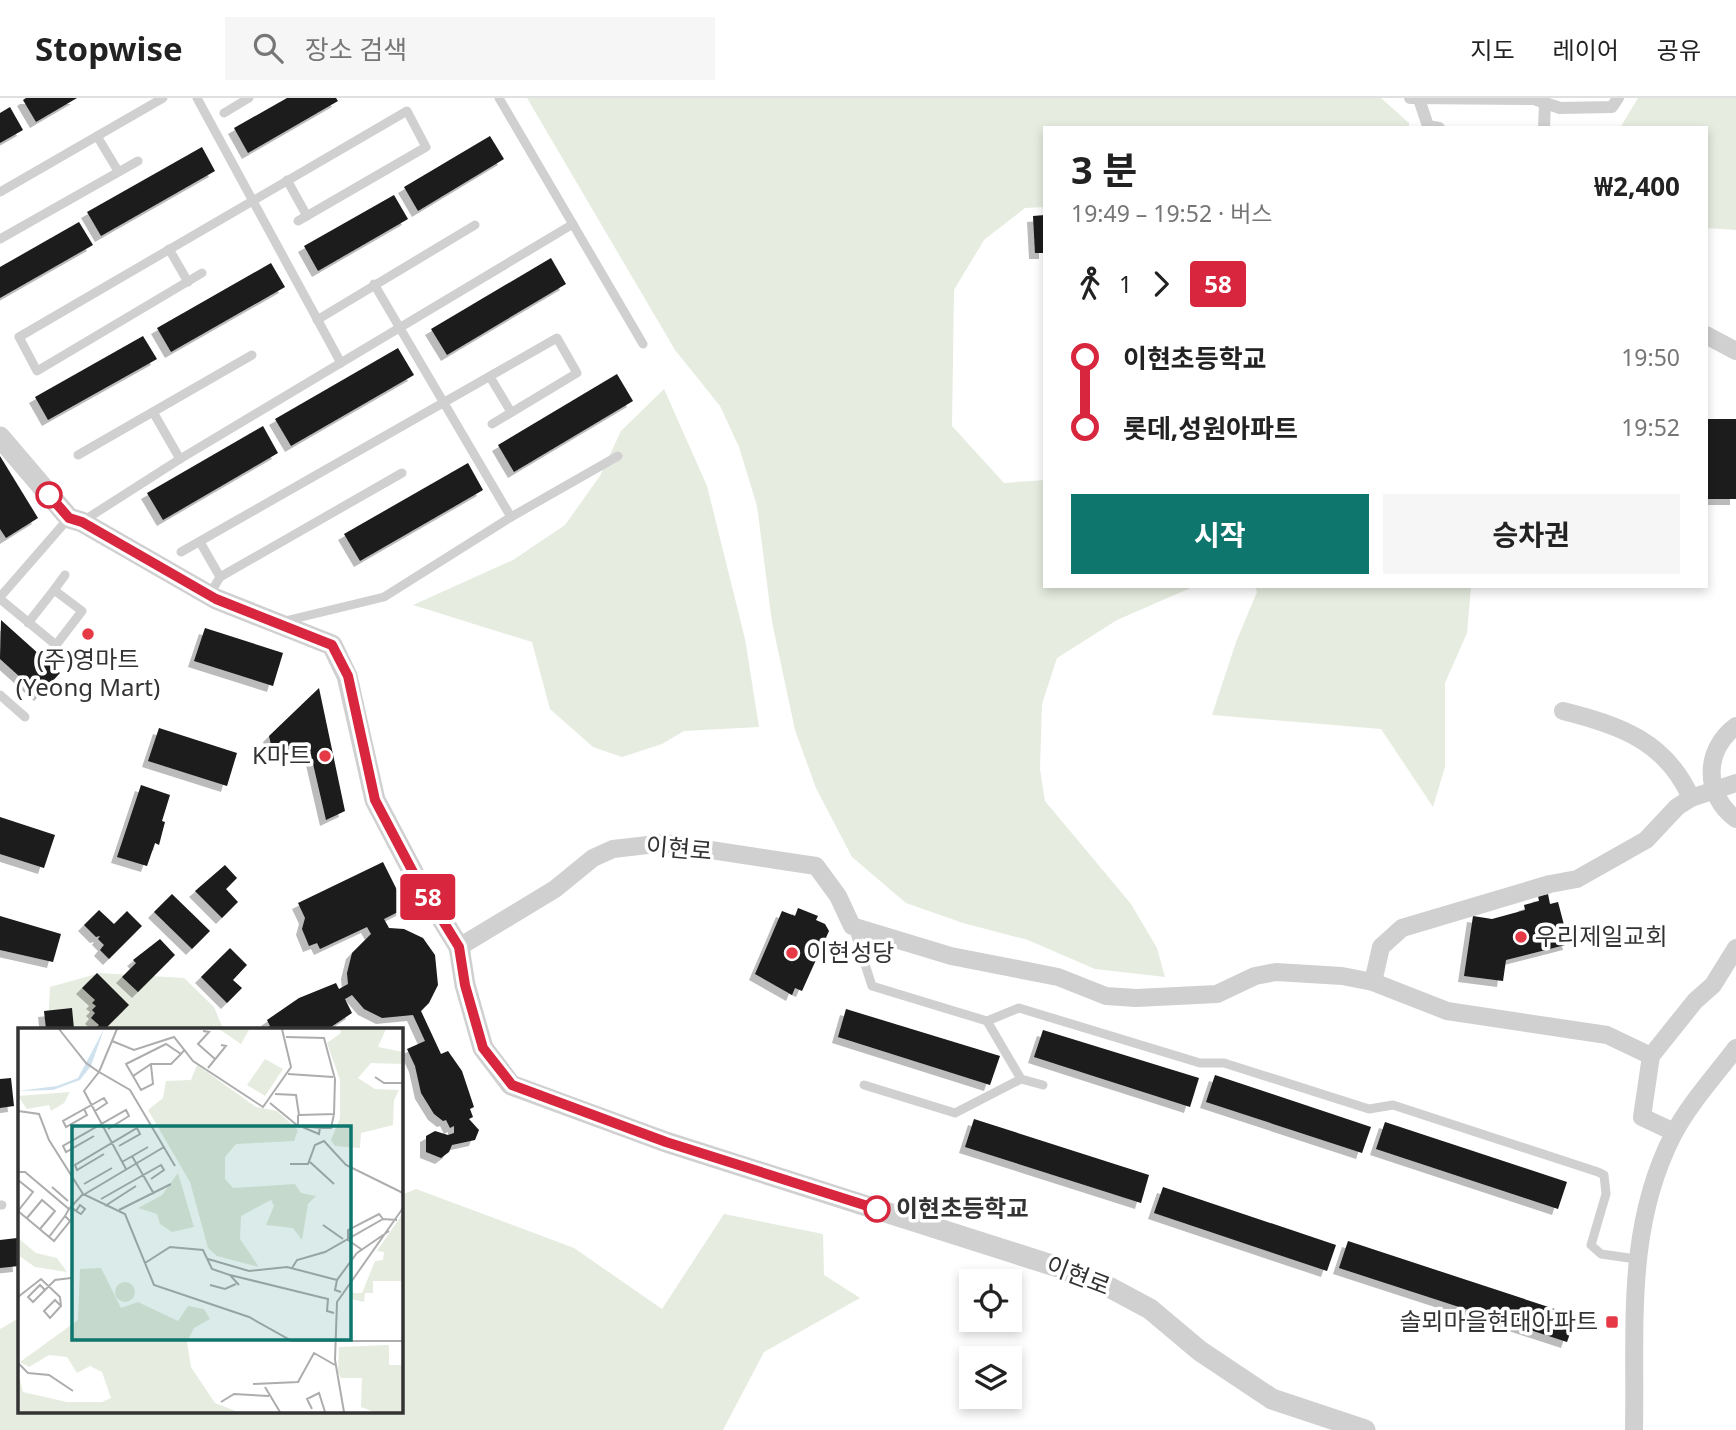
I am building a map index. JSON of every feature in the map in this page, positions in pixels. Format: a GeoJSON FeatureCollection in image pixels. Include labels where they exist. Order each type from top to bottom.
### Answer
{"type":"FeatureCollection","features":[{"type":"Feature","properties":{"kind":"street"},"geometry":{"type":"LineString","coordinates":[[1410,98],[1534,99],[1560,108],[1612,107],[1618,98]]}},
{"type":"Feature","properties":{"kind":"street"},"geometry":{"type":"LineString","coordinates":[[1419,99],[1428,126]]}},
{"type":"Feature","properties":{"kind":"street"},"geometry":{"type":"LineString","coordinates":[[1544,126],[1545,103]]}},
{"type":"Feature","properties":{"kind":"street"},"geometry":{"type":"LineString","coordinates":[[1708,336],[1736,351]]}},
{"type":"Feature","properties":{"kind":"street","name":"이현로"},"geometry":{"type":"LineString","coordinates":[[0,437],[80,518],[216,599],[332,645],[348,676],[375,800],[414,874],[459,947],[465,985],[483,1048],[512,1085],[666,1142],[1061,1268],[1107,1286],[1150,1309],[1234,1376],[1272,1399],[1364,1430]]}},
{"type":"Feature","properties":{"kind":"street"},"geometry":{"type":"LineString","coordinates":[[1563,711],[1615,724],[1639,738],[1673,768],[1690,798]]}},
{"type":"Feature","properties":{"kind":"street"},"geometry":{"type":"LineString","coordinates":[[1736,726],[1720,744],[1712,760],[1713,792],[1721,807],[1736,819]]}},
{"type":"Feature","properties":{"kind":"street"},"geometry":{"type":"LineString","coordinates":[[1373,982],[1381,947],[1402,928],[1550,884],[1577,879],[1646,840],[1677,807],[1690,798],[1736,783]]}},
{"type":"Feature","properties":{"kind":"street","name":"이현로"},"geometry":{"type":"LineString","coordinates":[[459,947],[555,889],[593,858],[613,849],[638,844],[665,843],[816,866],[838,896],[852,926]]}},
{"type":"Feature","properties":{"kind":"street"},"geometry":{"type":"LineString","coordinates":[[852,926],[951,956],[1058,976],[1106,996],[1136,998],[1217,994],[1255,975],[1276,972],[1342,975],[1373,982],[1447,1011],[1607,1035],[1651,1056]]}},
{"type":"Feature","properties":{"kind":"street"},"geometry":{"type":"LineString","coordinates":[[1674,1132],[1642,1118],[1651,1056],[1695,1000],[1713,985],[1736,948]]}},
{"type":"Feature","properties":{"kind":"street"},"geometry":{"type":"LineString","coordinates":[[1634,1430],[1636,1259],[1650,1189],[1674,1132],[1736,1048]]}},
{"type":"Feature","properties":{"kind":"lane"},"geometry":{"type":"LineString","coordinates":[[0,192],[163,98]]}},
{"type":"Feature","properties":{"kind":"lane"},"geometry":{"type":"LineString","coordinates":[[197,98],[341,363]]}},
{"type":"Feature","properties":{"kind":"lane"},"geometry":{"type":"LineString","coordinates":[[224,113],[237,101],[249,98]]}},
{"type":"Feature","properties":{"kind":"lane"},"geometry":{"type":"LineString","coordinates":[[499,98],[643,344]]}},
{"type":"Feature","properties":{"kind":"lane"},"geometry":{"type":"LineString","coordinates":[[202,273],[37,371],[19,337],[407,111],[426,147],[298,221]]}},
{"type":"Feature","properties":{"kind":"lane"},"geometry":{"type":"LineString","coordinates":[[97,136],[118,172]]}},
{"type":"Feature","properties":{"kind":"lane"},"geometry":{"type":"LineString","coordinates":[[0,239],[138,161]]}},
{"type":"Feature","properties":{"kind":"lane"},"geometry":{"type":"LineString","coordinates":[[287,180],[307,216]]}},
{"type":"Feature","properties":{"kind":"lane"},"geometry":{"type":"LineString","coordinates":[[54,590],[82,611],[56,645],[0,598],[80,518],[573,224]]}},
{"type":"Feature","properties":{"kind":"lane"},"geometry":{"type":"LineString","coordinates":[[317,320],[475,225]]}},
{"type":"Feature","properties":{"kind":"lane"},"geometry":{"type":"LineString","coordinates":[[169,249],[188,282]]}},
{"type":"Feature","properties":{"kind":"lane"},"geometry":{"type":"LineString","coordinates":[[374,284],[511,517]]}},
{"type":"Feature","properties":{"kind":"lane"},"geometry":{"type":"LineString","coordinates":[[181,552],[557,338],[577,373],[492,424]]}},
{"type":"Feature","properties":{"kind":"lane"},"geometry":{"type":"LineString","coordinates":[[78,455],[252,355]]}},
{"type":"Feature","properties":{"kind":"lane"},"geometry":{"type":"LineString","coordinates":[[490,377],[511,412]]}},
{"type":"Feature","properties":{"kind":"lane"},"geometry":{"type":"LineString","coordinates":[[153,412],[180,459]]}},
{"type":"Feature","properties":{"kind":"lane"},"geometry":{"type":"LineString","coordinates":[[80,518],[211,592],[284,621],[369,603],[384,597],[511,517],[618,456]]}},
{"type":"Feature","properties":{"kind":"lane"},"geometry":{"type":"LineString","coordinates":[[211,592],[220,577],[402,473]]}},
{"type":"Feature","properties":{"kind":"lane"},"geometry":{"type":"LineString","coordinates":[[200,542],[220,577]]}},
{"type":"Feature","properties":{"kind":"lane"},"geometry":{"type":"LineString","coordinates":[[28,623],[65,575]]}},
{"type":"Feature","properties":{"kind":"lane"},"geometry":{"type":"LineString","coordinates":[[0,695],[25,717]]}},
{"type":"Feature","properties":{"kind":"lane"},"geometry":{"type":"LineString","coordinates":[[852,926],[872,986],[987,1021],[1019,1008],[1200,1063],[1224,1063],[1369,1109],[1393,1105],[1598,1172],[1604,1175],[1606,1194],[1591,1245],[1601,1254],[1636,1259]]}},
{"type":"Feature","properties":{"kind":"lane"},"geometry":{"type":"LineString","coordinates":[[987,1021],[1021,1079]]}},
{"type":"Feature","properties":{"kind":"lane"},"geometry":{"type":"LineString","coordinates":[[864,1085],[955,1113],[1021,1079],[1043,1085]]}},
{"type":"Feature","properties":{"kind":"shaded area"},"geometry":{"type":"Polygon","coordinates":[[[527,98],[1381,98],[1409,123],[1409,126],[1043,126],[1043,207],[1025,208],[984,240],[954,290],[952,426],[1004,483],[1043,480],[1043,588],[1190,588],[1117,620],[1057,658],[1042,704],[1040,769],[1045,801],[1131,904],[1157,948],[1165,977],[1095,969],[1028,940],[963,923],[906,903],[852,857],[816,788],[795,730],[772,622],[757,506],[739,447],[720,406],[675,350],[527,98]]]}},
{"type":"Feature","properties":{"kind":"shaded area"},"geometry":{"type":"Polygon","coordinates":[[[1638,98],[1736,98],[1736,230],[1708,228],[1708,126],[1621,126],[1638,98]]]}},
{"type":"Feature","properties":{"kind":"shaded area"},"geometry":{"type":"Polygon","coordinates":[[[664,389],[707,486],[745,639],[759,727],[684,731],[662,744],[622,757],[593,747],[550,709],[532,642],[413,605],[513,560],[565,525],[600,476],[621,431],[664,389]]]}},
{"type":"Feature","properties":{"kind":"shaded area"},"geometry":{"type":"Polygon","coordinates":[[[1256,588],[1471,588],[1467,633],[1445,683],[1445,767],[1433,807],[1381,729],[1212,715],[1236,642],[1257,592],[1256,588]]]}},
{"type":"Feature","properties":{"kind":"shaded area"},"geometry":{"type":"Polygon","coordinates":[[[100,973],[184,978],[214,1007],[223,1028],[48,1028],[50,987],[100,973]]]}},
{"type":"Feature","properties":{"kind":"shaded area"},"geometry":{"type":"Polygon","coordinates":[[[416,1189],[574,1248],[662,1309],[724,1214],[823,1234],[824,1275],[860,1298],[764,1352],[723,1430],[0,1430],[0,1329],[18,1319],[18,1412],[402,1412],[402,1195],[416,1189]]]}},
{"type":"Feature","properties":{"kind":"building"},"geometry":{"type":"Polygon","coordinates":[[[77,98],[36,122],[23,100],[77,98]]]}},
{"type":"Feature","properties":{"kind":"building"},"geometry":{"type":"Polygon","coordinates":[[[287,98],[336,98],[338,101],[248,153],[234,128],[287,98]]]}},
{"type":"Feature","properties":{"kind":"building"},"geometry":{"type":"Polygon","coordinates":[[[10,107],[23,130],[0,143],[0,113],[10,107]]]}},
{"type":"Feature","properties":{"kind":"building"},"geometry":{"type":"Polygon","coordinates":[[[490,136],[504,159],[418,211],[404,187],[490,136]]]}},
{"type":"Feature","properties":{"kind":"building"},"geometry":{"type":"Polygon","coordinates":[[[202,147],[215,171],[101,236],[87,212],[202,147]]]}},
{"type":"Feature","properties":{"kind":"building"},"geometry":{"type":"Polygon","coordinates":[[[394,195],[408,219],[318,271],[304,246],[394,195]]]}},
{"type":"Feature","properties":{"kind":"building"},"geometry":{"type":"Polygon","coordinates":[[[1043,215],[1043,253],[1035,253],[1033,216],[1043,215]]]}},
{"type":"Feature","properties":{"kind":"building"},"geometry":{"type":"Polygon","coordinates":[[[79,222],[93,245],[0,298],[0,267],[79,222]]]}},
{"type":"Feature","properties":{"kind":"building"},"geometry":{"type":"Polygon","coordinates":[[[551,258],[566,284],[447,355],[431,329],[551,258]]]}},
{"type":"Feature","properties":{"kind":"building"},"geometry":{"type":"Polygon","coordinates":[[[271,263],[285,287],[171,352],[157,328],[271,263]]]}},
{"type":"Feature","properties":{"kind":"building"},"geometry":{"type":"Polygon","coordinates":[[[143,336],[157,359],[48,420],[35,397],[143,336]]]}},
{"type":"Feature","properties":{"kind":"building"},"geometry":{"type":"Polygon","coordinates":[[[398,348],[414,375],[291,446],[275,419],[398,348]]]}},
{"type":"Feature","properties":{"kind":"building"},"geometry":{"type":"Polygon","coordinates":[[[617,374],[633,401],[514,472],[498,445],[617,374]]]}},
{"type":"Feature","properties":{"kind":"building"},"geometry":{"type":"Polygon","coordinates":[[[1708,419],[1736,419],[1736,499],[1708,499],[1708,419]]]}},
{"type":"Feature","properties":{"kind":"building"},"geometry":{"type":"Polygon","coordinates":[[[263,426],[278,453],[163,520],[147,493],[263,426]]]}},
{"type":"Feature","properties":{"kind":"building"},"geometry":{"type":"Polygon","coordinates":[[[0,456],[38,518],[6,538],[0,529],[0,456]]]}},
{"type":"Feature","properties":{"kind":"building"},"geometry":{"type":"Polygon","coordinates":[[[468,463],[483,490],[360,561],[344,534],[468,463]]]}},
{"type":"Feature","properties":{"kind":"building"},"geometry":{"type":"Polygon","coordinates":[[[1,620],[60,673],[40,695],[0,659],[1,620]]]}},
{"type":"Feature","properties":{"kind":"building"},"geometry":{"type":"Polygon","coordinates":[[[205,628],[283,653],[273,686],[194,661],[205,628]]]}},
{"type":"Feature","properties":{"kind":"building"},"geometry":{"type":"Polygon","coordinates":[[[319,688],[345,811],[326,820],[308,742],[272,749],[269,736],[319,688]]]}},
{"type":"Feature","properties":{"kind":"building"},"geometry":{"type":"Polygon","coordinates":[[[159,728],[237,753],[227,786],[148,761],[159,728]]]}},
{"type":"Feature","properties":{"kind":"building"},"geometry":{"type":"Polygon","coordinates":[[[141,785],[170,795],[162,821],[165,822],[159,845],[155,843],[147,866],[117,857],[141,785]]]}},
{"type":"Feature","properties":{"kind":"building"},"geometry":{"type":"Polygon","coordinates":[[[0,817],[55,835],[44,868],[0,854],[0,817]]]}},
{"type":"Feature","properties":{"kind":"building"},"geometry":{"type":"Polygon","coordinates":[[[383,862],[406,908],[384,919],[389,928],[404,929],[423,938],[435,955],[438,985],[429,1003],[421,1011],[441,1054],[448,1051],[462,1071],[474,1107],[470,1109],[473,1117],[469,1119],[479,1130],[475,1140],[452,1145],[449,1152],[441,1158],[426,1152],[426,1136],[435,1131],[448,1135],[454,1133],[454,1126],[450,1128],[446,1120],[443,1121],[434,1114],[421,1093],[415,1066],[407,1049],[425,1041],[413,1015],[382,1018],[364,1009],[352,995],[345,999],[352,1013],[330,1028],[266,1028],[270,1026],[267,1020],[299,998],[336,983],[339,989],[348,984],[347,973],[352,953],[371,934],[367,927],[320,949],[317,943],[309,946],[302,929],[305,918],[298,903],[383,862]]]}},
{"type":"Feature","properties":{"kind":"building"},"geometry":{"type":"Polygon","coordinates":[[[225,865],[237,878],[226,889],[238,902],[222,918],[195,891],[225,865]]]}},
{"type":"Feature","properties":{"kind":"building"},"geometry":{"type":"Polygon","coordinates":[[[172,894],[210,931],[192,949],[154,912],[172,894]]]}},
{"type":"Feature","properties":{"kind":"building"},"geometry":{"type":"Polygon","coordinates":[[[1548,894],[1550,904],[1558,902],[1569,944],[1506,960],[1503,981],[1464,976],[1473,916],[1492,919],[1525,910],[1524,905],[1539,901],[1538,896],[1548,894]]]}},
{"type":"Feature","properties":{"kind":"building","name":"이현성당"},"geometry":{"type":"Polygon","coordinates":[[[798,908],[818,916],[816,920],[825,924],[829,931],[802,991],[795,988],[792,995],[755,974],[782,911],[795,916],[798,908]]]}},
{"type":"Feature","properties":{"kind":"building"},"geometry":{"type":"Polygon","coordinates":[[[99,910],[114,924],[127,911],[142,926],[109,959],[100,950],[104,945],[98,939],[100,936],[96,937],[84,925],[99,910]]]}},
{"type":"Feature","properties":{"kind":"building"},"geometry":{"type":"Polygon","coordinates":[[[0,916],[61,934],[53,962],[0,950],[0,916]]]}},
{"type":"Feature","properties":{"kind":"building"},"geometry":{"type":"Polygon","coordinates":[[[160,939],[175,955],[138,992],[122,977],[136,963],[133,960],[160,939]]]}},
{"type":"Feature","properties":{"kind":"building"},"geometry":{"type":"Polygon","coordinates":[[[230,948],[247,965],[233,980],[242,988],[227,1003],[201,977],[230,948]]]}},
{"type":"Feature","properties":{"kind":"building"},"geometry":{"type":"Polygon","coordinates":[[[97,973],[129,1005],[106,1028],[96,1028],[99,1025],[91,1018],[95,1013],[92,1010],[96,1006],[92,1003],[95,1000],[82,988],[97,973]]]}},
{"type":"Feature","properties":{"kind":"building"},"geometry":{"type":"Polygon","coordinates":[[[72,1008],[74,1028],[46,1028],[44,1011],[72,1008]]]}},
{"type":"Feature","properties":{"kind":"building"},"geometry":{"type":"Polygon","coordinates":[[[846,1009],[1000,1056],[990,1085],[838,1037],[846,1009]]]}},
{"type":"Feature","properties":{"kind":"building"},"geometry":{"type":"Polygon","coordinates":[[[1043,1030],[1199,1078],[1190,1107],[1034,1057],[1043,1030]]]}},
{"type":"Feature","properties":{"kind":"building"},"geometry":{"type":"Polygon","coordinates":[[[1215,1075],[1371,1127],[1362,1153],[1206,1102],[1215,1075]]]}},
{"type":"Feature","properties":{"kind":"building"},"geometry":{"type":"Polygon","coordinates":[[[11,1078],[14,1106],[0,1108],[0,1079],[11,1078]]]}},
{"type":"Feature","properties":{"kind":"building"},"geometry":{"type":"Polygon","coordinates":[[[974,1119],[1149,1175],[1141,1203],[965,1147],[974,1119]]]}},
{"type":"Feature","properties":{"kind":"building"},"geometry":{"type":"Polygon","coordinates":[[[1385,1122],[1567,1182],[1558,1209],[1376,1149],[1385,1122]]]}},
{"type":"Feature","properties":{"kind":"building"},"geometry":{"type":"Polygon","coordinates":[[[1163,1187],[1336,1245],[1327,1271],[1154,1213],[1163,1187]]]}},
{"type":"Feature","properties":{"kind":"building"},"geometry":{"type":"Polygon","coordinates":[[[17,1238],[18,1266],[0,1268],[0,1240],[17,1238]]]}},
{"type":"Feature","properties":{"kind":"building"},"geometry":{"type":"Polygon","coordinates":[[[1348,1241],[1576,1316],[1567,1342],[1339,1268],[1348,1241]]]}},
{"type":"Feature","properties":{"kind":"bus line","name":"58"},"geometry":{"type":"LineString","coordinates":[[49,495],[69,518],[82,522],[116,544],[216,599],[332,645],[348,676],[375,800],[414,874],[459,947],[465,985],[483,1048],[512,1085],[666,1142],[877,1209]]}},
{"type":"Feature","properties":{"kind":"place","name":"(주)영마트 (Yeong Mart)"},"geometry":{"type":"Point","coordinates":[88,634]}},
{"type":"Feature","properties":{"kind":"place","name":"K마트"},"geometry":{"type":"Point","coordinates":[325,756]}},
{"type":"Feature","properties":{"kind":"place","name":"우리제일교회"},"geometry":{"type":"Point","coordinates":[1521,937]}},
{"type":"Feature","properties":{"kind":"place","name":"이현성당"},"geometry":{"type":"Point","coordinates":[792,953]}},
{"type":"Feature","properties":{"kind":"place","name":"이현초등학교"},"geometry":{"type":"Point","coordinates":[877,1209]}},
{"type":"Feature","properties":{"kind":"place","name":"솔뫼마을현대아파트"},"geometry":{"type":"Point","coordinates":[1612,1322]}}]}
